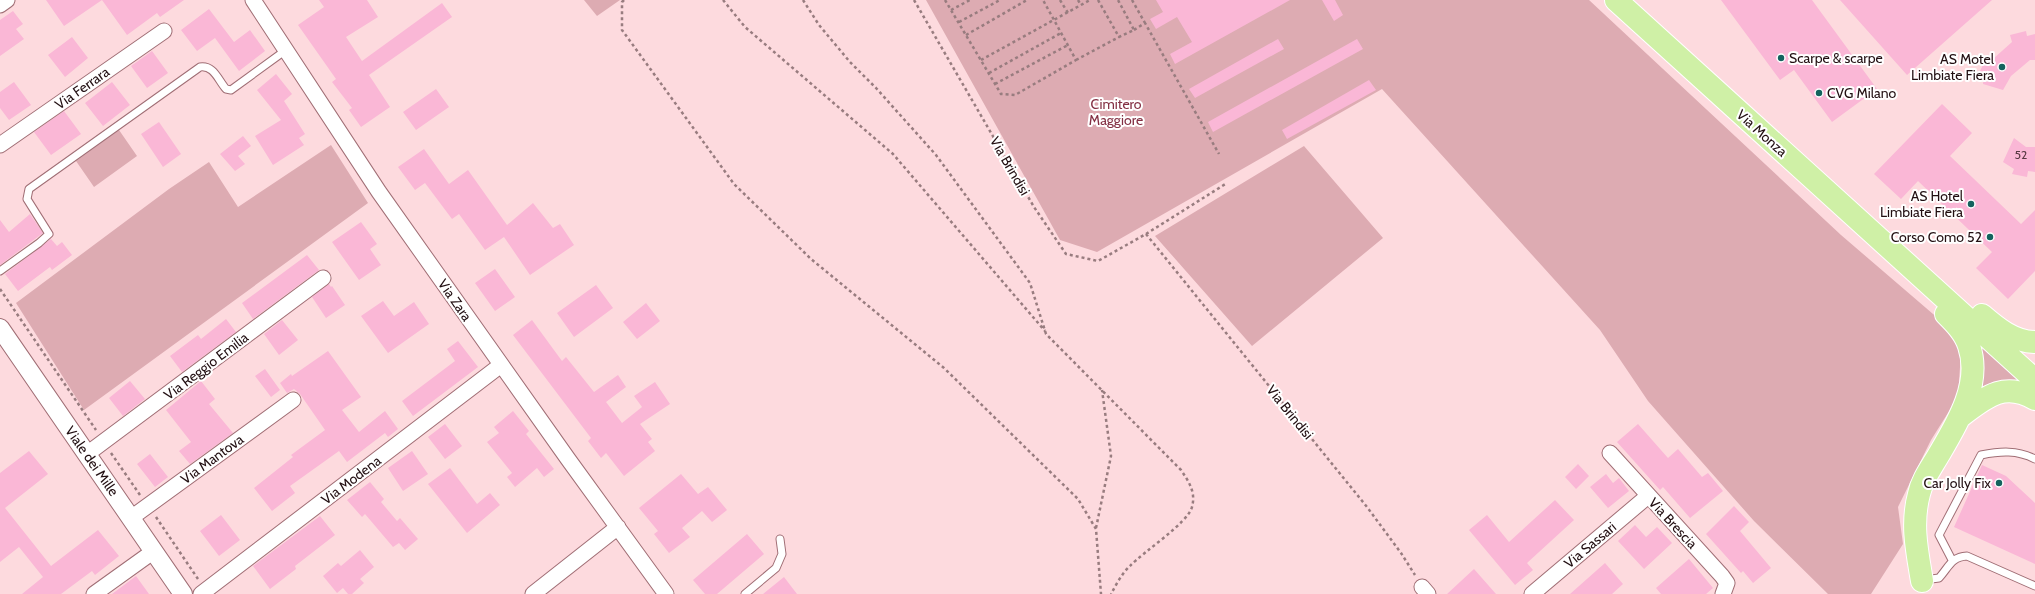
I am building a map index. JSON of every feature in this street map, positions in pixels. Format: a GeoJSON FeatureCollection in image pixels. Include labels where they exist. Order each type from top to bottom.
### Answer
{"type":"FeatureCollection","features":[{"type":"Feature","properties":{"kind":"main road","name":"Via Monza"},"geometry":{"type":"LineString","coordinates":[[1616,0],[1909,266]]}},
{"type":"Feature","properties":{"kind":"main road"},"geometry":{"type":"LineString","coordinates":[[1909,266],[1948,284],[2000,330],[2016,338],[2035,342]]}},
{"type":"Feature","properties":{"kind":"main road"},"geometry":{"type":"LineString","coordinates":[[1909,266],[2035,380]]}},
{"type":"Feature","properties":{"kind":"main road"},"geometry":{"type":"LineString","coordinates":[[1909,266],[1930,298],[1957,325],[1969,344],[1973,362],[1970,387],[1962,416],[1919,492],[1914,531],[1922,581]]}},
{"type":"Feature","properties":{"kind":"main road"},"geometry":{"type":"LineString","coordinates":[[1962,416],[1986,397],[1999,392],[2015,391],[2035,399]]}},
{"type":"Feature","properties":{"kind":"street"},"geometry":{"type":"LineString","coordinates":[[0,5],[7,0]]}},
{"type":"Feature","properties":{"kind":"street","name":"Via Zara"},"geometry":{"type":"LineString","coordinates":[[253,0],[374,186],[666,594]]}},
{"type":"Feature","properties":{"kind":"street","name":"Via Ferrara"},"geometry":{"type":"LineString","coordinates":[[0,145],[164,31]]}},
{"type":"Feature","properties":{"kind":"street","name":"Via Reggio Emilia"},"geometry":{"type":"LineString","coordinates":[[87,454],[324,278]]}},
{"type":"Feature","properties":{"kind":"street","name":"Viale dei Mille"},"geometry":{"type":"LineString","coordinates":[[0,328],[183,594]]}},
{"type":"Feature","properties":{"kind":"street","name":"Via Modena"},"geometry":{"type":"LineString","coordinates":[[201,594],[501,365]]}},
{"type":"Feature","properties":{"kind":"street","name":"Via Mantova"},"geometry":{"type":"LineString","coordinates":[[131,518],[293,400]]}},
{"type":"Feature","properties":{"kind":"street","name":"Via Brescia"},"geometry":{"type":"LineString","coordinates":[[1610,453],[1722,576],[1727,583],[1723,594]]}},
{"type":"Feature","properties":{"kind":"street","name":"Via Sassari"},"geometry":{"type":"LineString","coordinates":[[1532,594],[1648,496]]}},
{"type":"Feature","properties":{"kind":"street"},"geometry":{"type":"LineString","coordinates":[[533,594],[618,526]]}},
{"type":"Feature","properties":{"kind":"street"},"geometry":{"type":"LineString","coordinates":[[94,594],[154,551]]}},
{"type":"Feature","properties":{"kind":"lane"},"geometry":{"type":"LineString","coordinates":[[0,271],[49,234],[27,199],[29,189],[200,67],[206,66],[211,69],[226,89],[231,90],[286,50]]}},
{"type":"Feature","properties":{"kind":"lane"},"geometry":{"type":"LineString","coordinates":[[1952,560],[1939,536],[1981,454],[2000,451],[2022,453],[2035,459]]}},
{"type":"Feature","properties":{"kind":"lane"},"geometry":{"type":"LineString","coordinates":[[745,594],[776,568],[782,554],[780,539]]}},
{"type":"Feature","properties":{"kind":"lane"},"geometry":{"type":"LineString","coordinates":[[1922,581],[1939,578],[1952,560],[1959,556],[1967,556],[2035,586]]}},
{"type":"Feature","properties":{"kind":"path"},"geometry":{"type":"LineString","coordinates":[[624,0],[622,2],[622,30],[734,184],[811,259],[944,368],[1078,499],[1096,529]]}},
{"type":"Feature","properties":{"kind":"path"},"geometry":{"type":"LineString","coordinates":[[723,0],[745,27],[893,154],[1046,334],[1181,470],[1193,488],[1192,508],[1176,528],[1159,540],[1129,567],[1111,594]]}},
{"type":"Feature","properties":{"kind":"path"},"geometry":{"type":"LineString","coordinates":[[803,0],[819,26],[850,62],[876,88],[936,154],[1030,283],[1046,334]]}},
{"type":"Feature","properties":{"kind":"path","name":"Via Brindisi"},"geometry":{"type":"LineString","coordinates":[[914,0],[1034,206],[1066,254],[1098,261],[1146,234],[1227,183]]}},
{"type":"Feature","properties":{"kind":"path"},"geometry":{"type":"LineString","coordinates":[[945,0],[1001,94],[1015,95],[1076,60],[1145,24]]}},
{"type":"Feature","properties":{"kind":"path"},"geometry":{"type":"LineString","coordinates":[[951,10],[970,0]]}},
{"type":"Feature","properties":{"kind":"path"},"geometry":{"type":"LineString","coordinates":[[958,22],[1000,0]]}},
{"type":"Feature","properties":{"kind":"path"},"geometry":{"type":"LineString","coordinates":[[966,35],[1027,0]]}},
{"type":"Feature","properties":{"kind":"path"},"geometry":{"type":"LineString","coordinates":[[1043,0],[1076,60]]}},
{"type":"Feature","properties":{"kind":"path"},"geometry":{"type":"LineString","coordinates":[[1060,0],[1068,13]]}},
{"type":"Feature","properties":{"kind":"path"},"geometry":{"type":"LineString","coordinates":[[1078,0],[1081,5]]}},
{"type":"Feature","properties":{"kind":"path"},"geometry":{"type":"LineString","coordinates":[[981,60],[1090,0]]}},
{"type":"Feature","properties":{"kind":"path"},"geometry":{"type":"LineString","coordinates":[[1098,0],[1119,37]]}},
{"type":"Feature","properties":{"kind":"path"},"geometry":{"type":"LineString","coordinates":[[1118,0],[1134,30]]}},
{"type":"Feature","properties":{"kind":"path"},"geometry":{"type":"LineString","coordinates":[[1132,0],[1219,154]]}},
{"type":"Feature","properties":{"kind":"path"},"geometry":{"type":"LineString","coordinates":[[989,73],[1062,33]]}},
{"type":"Feature","properties":{"kind":"path"},"geometry":{"type":"LineString","coordinates":[[995,84],[1068,45]]}},
{"type":"Feature","properties":{"kind":"path","name":"Via Brindisi"},"geometry":{"type":"LineString","coordinates":[[1146,234],[1367,507],[1401,552],[1425,590]]}},
{"type":"Feature","properties":{"kind":"path"},"geometry":{"type":"LineString","coordinates":[[1101,389],[1111,456],[1096,529],[1101,594]]}},
{"type":"Feature","properties":{"kind":"green space"},"geometry":{"type":"Polygon","coordinates":[[[584,0],[620,0],[597,16],[584,0]]]}},
{"type":"Feature","properties":{"kind":"green space","name":"Cimitero Maggiore"},"geometry":{"type":"Polygon","coordinates":[[[926,0],[1589,0],[1841,235],[1940,320],[1961,352],[1958,397],[1931,440],[1898,507],[1903,544],[1871,594],[1828,594],[1754,521],[1648,401],[1600,330],[1382,89],[1097,252],[1060,240],[926,0]]]}},
{"type":"Feature","properties":{"kind":"green space"},"geometry":{"type":"Polygon","coordinates":[[[119,130],[137,156],[94,187],[76,161],[119,130]]]}},
{"type":"Feature","properties":{"kind":"green space"},"geometry":{"type":"Polygon","coordinates":[[[331,145],[368,203],[84,410],[16,303],[169,189],[209,162],[238,207],[331,145]]]}},
{"type":"Feature","properties":{"kind":"green space"},"geometry":{"type":"Polygon","coordinates":[[[1304,146],[1383,238],[1252,346],[1155,236],[1304,146]]]}},
{"type":"Feature","properties":{"kind":"green space"},"geometry":{"type":"Polygon","coordinates":[[[1979,342],[2024,385],[1979,390],[1979,342]]]}},
{"type":"Feature","properties":{"kind":"building"},"geometry":{"type":"Polygon","coordinates":[[[46,0],[102,0],[64,26],[46,0]]]}},
{"type":"Feature","properties":{"kind":"building"},"geometry":{"type":"Polygon","coordinates":[[[102,0],[184,0],[160,17],[157,13],[127,35],[102,0]]]}},
{"type":"Feature","properties":{"kind":"building"},"geometry":{"type":"Polygon","coordinates":[[[319,0],[367,0],[378,17],[346,37],[362,61],[442,3],[452,17],[369,75],[390,107],[361,127],[349,110],[352,108],[332,82],[336,79],[298,25],[324,7],[319,0]]]}},
{"type":"Feature","properties":{"kind":"building"},"geometry":{"type":"Polygon","coordinates":[[[1156,0],[1290,0],[1175,64],[1170,54],[1192,42],[1177,17],[1156,29],[1150,19],[1163,12],[1156,0]]]}},
{"type":"Feature","properties":{"kind":"building"},"geometry":{"type":"Polygon","coordinates":[[[1322,0],[1335,0],[1343,15],[1334,21],[1322,0]]]}},
{"type":"Feature","properties":{"kind":"building"},"geometry":{"type":"Polygon","coordinates":[[[1721,0],[1812,0],[1877,89],[1832,122],[1794,70],[1780,80],[1721,0]]]}},
{"type":"Feature","properties":{"kind":"building"},"geometry":{"type":"Polygon","coordinates":[[[1840,0],[1992,0],[1907,75],[1840,0]]]}},
{"type":"Feature","properties":{"kind":"building"},"geometry":{"type":"Polygon","coordinates":[[[209,9],[234,42],[250,30],[265,51],[239,71],[215,38],[197,51],[181,30],[209,9]]]}},
{"type":"Feature","properties":{"kind":"building"},"geometry":{"type":"Polygon","coordinates":[[[13,11],[23,24],[16,29],[24,39],[0,56],[0,20],[13,11]]]}},
{"type":"Feature","properties":{"kind":"building","name":"AS Motel Limbiate Fiera"},"geometry":{"type":"Polygon","coordinates":[[[2026,31],[2027,36],[2035,34],[2035,60],[2030,60],[2011,76],[2003,90],[1983,84],[1984,75],[1979,73],[1988,55],[1993,59],[2012,42],[2010,35],[2026,31]]]}},
{"type":"Feature","properties":{"kind":"building"},"geometry":{"type":"Polygon","coordinates":[[[72,37],[88,58],[65,77],[48,55],[72,37]]]}},
{"type":"Feature","properties":{"kind":"building"},"geometry":{"type":"Polygon","coordinates":[[[1278,39],[1284,49],[1195,98],[1189,89],[1278,39]]]}},
{"type":"Feature","properties":{"kind":"building"},"geometry":{"type":"Polygon","coordinates":[[[1357,39],[1363,49],[1213,132],[1208,122],[1357,39]]]}},
{"type":"Feature","properties":{"kind":"building"},"geometry":{"type":"Polygon","coordinates":[[[152,51],[168,73],[147,88],[131,66],[152,51]]]}},
{"type":"Feature","properties":{"kind":"building"},"geometry":{"type":"Polygon","coordinates":[[[276,74],[292,94],[284,101],[305,134],[299,138],[304,145],[273,165],[255,136],[281,120],[257,90],[276,74]]]}},
{"type":"Feature","properties":{"kind":"building"},"geometry":{"type":"Polygon","coordinates":[[[1369,80],[1376,90],[1287,139],[1282,130],[1369,80]]]}},
{"type":"Feature","properties":{"kind":"building"},"geometry":{"type":"Polygon","coordinates":[[[14,82],[31,105],[9,120],[0,108],[0,92],[14,82]]]}},
{"type":"Feature","properties":{"kind":"building"},"geometry":{"type":"Polygon","coordinates":[[[112,82],[130,105],[103,126],[85,103],[112,82]]]}},
{"type":"Feature","properties":{"kind":"building"},"geometry":{"type":"Polygon","coordinates":[[[436,89],[449,107],[416,130],[403,112],[436,89]]]}},
{"type":"Feature","properties":{"kind":"building","name":"AS Hotel Limbiate Fiera"},"geometry":{"type":"Polygon","coordinates":[[[1942,104],[1972,133],[1950,156],[2021,224],[2035,210],[2035,271],[2008,299],[1976,268],[1992,252],[1918,181],[1901,199],[1874,174],[1942,104]]]}},
{"type":"Feature","properties":{"kind":"building"},"geometry":{"type":"Polygon","coordinates":[[[64,111],[81,134],[51,155],[34,132],[64,111]]]}},
{"type":"Feature","properties":{"kind":"building"},"geometry":{"type":"Polygon","coordinates":[[[159,122],[181,154],[163,167],[141,134],[159,122]]]}},
{"type":"Feature","properties":{"kind":"building"},"geometry":{"type":"Polygon","coordinates":[[[243,136],[251,146],[238,156],[245,164],[235,171],[220,154],[243,136]]]}},
{"type":"Feature","properties":{"kind":"building"},"geometry":{"type":"Polygon","coordinates":[[[2014,138],[2026,147],[2035,147],[2035,172],[2028,171],[2027,177],[2012,174],[2014,169],[2003,162],[2014,138]]]}},
{"type":"Feature","properties":{"kind":"building"},"geometry":{"type":"Polygon","coordinates":[[[424,149],[449,184],[468,170],[507,225],[533,203],[553,228],[560,224],[574,245],[530,275],[504,237],[485,250],[459,214],[452,219],[425,183],[415,190],[398,167],[424,149]]]}},
{"type":"Feature","properties":{"kind":"building"},"geometry":{"type":"Polygon","coordinates":[[[30,214],[43,233],[0,265],[0,220],[9,232],[30,214]]]}},
{"type":"Feature","properties":{"kind":"building"},"geometry":{"type":"Polygon","coordinates":[[[361,222],[377,244],[370,249],[381,265],[359,280],[332,242],[361,222]]]}},
{"type":"Feature","properties":{"kind":"building"},"geometry":{"type":"Polygon","coordinates":[[[51,239],[57,246],[62,242],[72,255],[52,270],[50,267],[18,291],[5,274],[51,239]]]}},
{"type":"Feature","properties":{"kind":"building"},"geometry":{"type":"Polygon","coordinates":[[[307,255],[319,270],[253,319],[242,303],[307,255]]]}},
{"type":"Feature","properties":{"kind":"building"},"geometry":{"type":"Polygon","coordinates":[[[495,269],[515,297],[495,311],[475,283],[495,269]]]}},
{"type":"Feature","properties":{"kind":"building"},"geometry":{"type":"Polygon","coordinates":[[[329,284],[345,305],[326,318],[312,297],[329,284]]]}},
{"type":"Feature","properties":{"kind":"building"},"geometry":{"type":"Polygon","coordinates":[[[596,285],[613,308],[574,337],[557,313],[596,285]]]}},
{"type":"Feature","properties":{"kind":"building"},"geometry":{"type":"Polygon","coordinates":[[[383,301],[394,316],[414,302],[429,324],[388,353],[361,316],[383,301]]]}},
{"type":"Feature","properties":{"kind":"building"},"geometry":{"type":"Polygon","coordinates":[[[646,303],[660,321],[637,339],[623,322],[646,303]]]}},
{"type":"Feature","properties":{"kind":"building"},"geometry":{"type":"Polygon","coordinates":[[[226,319],[236,332],[182,372],[170,356],[198,335],[201,339],[226,319]]]}},
{"type":"Feature","properties":{"kind":"building"},"geometry":{"type":"Polygon","coordinates":[[[282,320],[298,340],[279,355],[264,334],[282,320]]]}},
{"type":"Feature","properties":{"kind":"building"},"geometry":{"type":"Polygon","coordinates":[[[532,320],[562,361],[566,357],[594,392],[618,375],[626,387],[606,402],[622,423],[642,407],[634,396],[655,382],[670,404],[640,424],[652,439],[648,442],[655,451],[624,476],[606,453],[601,458],[588,441],[591,438],[513,335],[532,320]]]}},
{"type":"Feature","properties":{"kind":"building"},"geometry":{"type":"Polygon","coordinates":[[[458,341],[478,367],[413,416],[402,401],[455,361],[447,349],[458,341]]]}},
{"type":"Feature","properties":{"kind":"building"},"geometry":{"type":"Polygon","coordinates":[[[328,351],[361,397],[342,410],[359,432],[385,411],[398,429],[388,437],[385,433],[347,462],[339,451],[290,486],[295,493],[272,511],[254,488],[293,457],[291,455],[325,430],[300,394],[294,389],[287,393],[280,383],[291,374],[292,376],[328,351]]]}},
{"type":"Feature","properties":{"kind":"building"},"geometry":{"type":"Polygon","coordinates":[[[265,369],[280,390],[271,397],[255,376],[265,369]]]}},
{"type":"Feature","properties":{"kind":"building"},"geometry":{"type":"Polygon","coordinates":[[[130,381],[145,399],[123,416],[109,398],[130,381]]]}},
{"type":"Feature","properties":{"kind":"building"},"geometry":{"type":"Polygon","coordinates":[[[201,381],[215,399],[209,404],[233,433],[190,464],[179,451],[191,442],[166,410],[201,381]]]}},
{"type":"Feature","properties":{"kind":"building"},"geometry":{"type":"Polygon","coordinates":[[[513,411],[529,431],[526,434],[554,469],[544,477],[537,468],[515,487],[507,477],[512,473],[487,442],[499,433],[494,427],[513,411]]]}},
{"type":"Feature","properties":{"kind":"building"},"geometry":{"type":"Polygon","coordinates":[[[445,424],[462,446],[445,459],[428,437],[445,424]]]}},
{"type":"Feature","properties":{"kind":"building"},"geometry":{"type":"Polygon","coordinates":[[[1638,424],[1668,458],[1678,449],[1702,477],[1708,473],[1723,491],[1690,518],[1663,487],[1660,490],[1617,442],[1638,424]]]}},
{"type":"Feature","properties":{"kind":"building"},"geometry":{"type":"Polygon","coordinates":[[[29,451],[48,474],[5,508],[51,566],[98,530],[119,556],[95,575],[92,571],[61,594],[22,594],[43,577],[19,547],[0,562],[0,473],[29,451]]]}},
{"type":"Feature","properties":{"kind":"building"},"geometry":{"type":"Polygon","coordinates":[[[412,451],[428,474],[403,491],[388,468],[412,451]]]}},
{"type":"Feature","properties":{"kind":"building"},"geometry":{"type":"Polygon","coordinates":[[[150,454],[168,477],[155,487],[137,464],[150,454]]]}},
{"type":"Feature","properties":{"kind":"building"},"geometry":{"type":"Polygon","coordinates":[[[1578,464],[1589,476],[1576,489],[1565,477],[1578,464]]]}},
{"type":"Feature","properties":{"kind":"building"},"geometry":{"type":"Polygon","coordinates":[[[1982,465],[2006,476],[2035,503],[2035,564],[1954,527],[1982,465]]]}},
{"type":"Feature","properties":{"kind":"building"},"geometry":{"type":"Polygon","coordinates":[[[450,468],[477,504],[490,493],[500,505],[467,533],[428,484],[450,468]]]}},
{"type":"Feature","properties":{"kind":"building"},"geometry":{"type":"Polygon","coordinates":[[[681,474],[698,494],[708,487],[727,510],[712,522],[702,511],[682,528],[690,537],[669,553],[654,534],[658,531],[639,508],[681,474]]]}},
{"type":"Feature","properties":{"kind":"building"},"geometry":{"type":"Polygon","coordinates":[[[1606,474],[1613,483],[1619,478],[1629,491],[1608,508],[1590,487],[1606,474]]]}},
{"type":"Feature","properties":{"kind":"building"},"geometry":{"type":"Polygon","coordinates":[[[370,482],[384,499],[381,502],[397,521],[400,518],[418,539],[405,550],[399,543],[393,547],[365,514],[362,517],[347,500],[370,482]]]}},
{"type":"Feature","properties":{"kind":"building"},"geometry":{"type":"Polygon","coordinates":[[[1555,500],[1574,520],[1527,563],[1533,570],[1515,585],[1469,530],[1487,515],[1509,542],[1555,500]]]}},
{"type":"Feature","properties":{"kind":"building"},"geometry":{"type":"Polygon","coordinates":[[[1734,506],[1749,522],[1740,531],[1771,568],[1753,583],[1743,571],[1741,573],[1706,534],[1734,506]]]}},
{"type":"Feature","properties":{"kind":"building"},"geometry":{"type":"Polygon","coordinates":[[[221,515],[240,540],[219,556],[200,531],[221,515]]]}},
{"type":"Feature","properties":{"kind":"building"},"geometry":{"type":"Polygon","coordinates":[[[320,516],[335,535],[295,566],[296,569],[270,589],[253,566],[320,516]]]}},
{"type":"Feature","properties":{"kind":"building"},"geometry":{"type":"Polygon","coordinates":[[[1635,525],[1646,537],[1657,527],[1672,543],[1644,569],[1618,541],[1635,525]]]}},
{"type":"Feature","properties":{"kind":"building"},"geometry":{"type":"Polygon","coordinates":[[[747,534],[764,554],[717,594],[705,594],[693,580],[747,534]]]}},
{"type":"Feature","properties":{"kind":"building"},"geometry":{"type":"Polygon","coordinates":[[[360,550],[374,567],[360,579],[364,583],[352,594],[348,594],[343,588],[337,593],[323,576],[338,563],[341,566],[360,550]]]}},
{"type":"Feature","properties":{"kind":"building"},"geometry":{"type":"Polygon","coordinates":[[[1689,559],[1713,588],[1706,594],[1661,594],[1656,588],[1689,559]]]}},
{"type":"Feature","properties":{"kind":"building"},"geometry":{"type":"Polygon","coordinates":[[[1605,563],[1623,584],[1612,594],[1570,594],[1605,563]]]}},
{"type":"Feature","properties":{"kind":"building"},"geometry":{"type":"Polygon","coordinates":[[[1474,569],[1496,594],[1447,594],[1474,569]]]}},
{"type":"Feature","properties":{"kind":"building"},"geometry":{"type":"Polygon","coordinates":[[[136,576],[149,594],[112,594],[136,576]]]}},
{"type":"Feature","properties":{"kind":"building"},"geometry":{"type":"Polygon","coordinates":[[[784,577],[797,594],[763,594],[784,577]]]}},
{"type":"Feature","properties":{"kind":"place","name":"Scarpe & scarpe"},"geometry":{"type":"Point","coordinates":[1781,58]}},
{"type":"Feature","properties":{"kind":"place","name":"AS Motel Limbiate Fiera"},"geometry":{"type":"Point","coordinates":[2002,67]}},
{"type":"Feature","properties":{"kind":"place","name":"CVG Milano"},"geometry":{"type":"Point","coordinates":[1819,93]}},
{"type":"Feature","properties":{"kind":"place","name":"AS Hotel Limbiate Fiera"},"geometry":{"type":"Point","coordinates":[1971,204]}},
{"type":"Feature","properties":{"kind":"place","name":"Corso Como 52"},"geometry":{"type":"Point","coordinates":[1990,237]}},
{"type":"Feature","properties":{"kind":"place","name":"Car Jolly Fix"},"geometry":{"type":"Point","coordinates":[1999,483]}}]}
